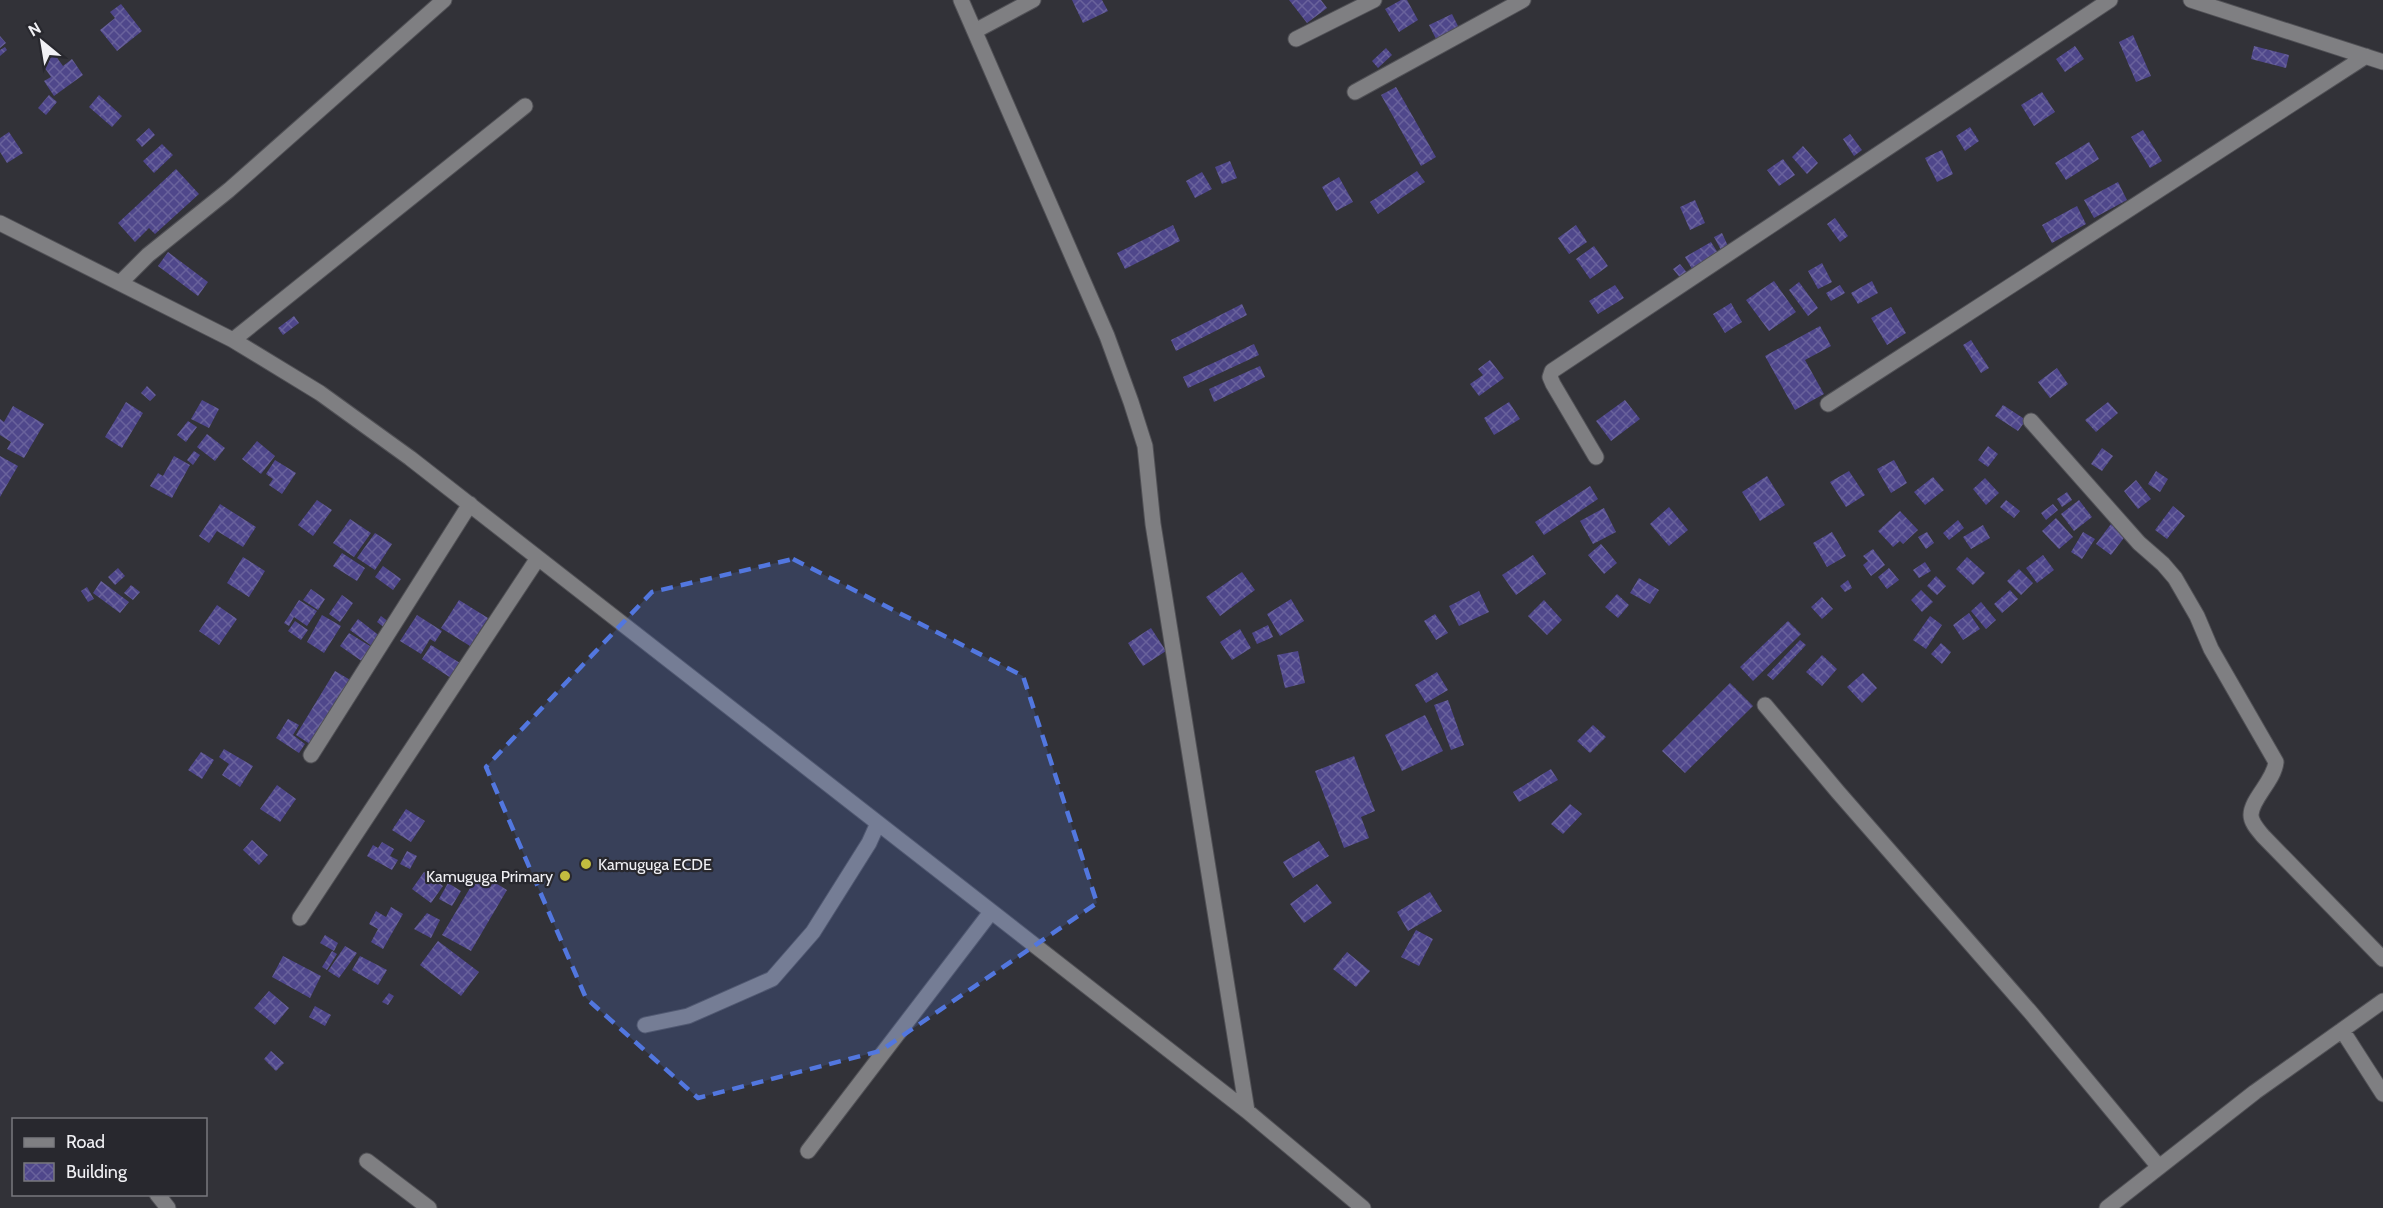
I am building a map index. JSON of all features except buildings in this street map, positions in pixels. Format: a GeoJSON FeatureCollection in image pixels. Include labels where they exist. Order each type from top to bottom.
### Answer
{"type":"FeatureCollection","features":[{"type":"Feature","properties":{"kind":"street"},"geometry":{"type":"LineString","coordinates":[[120,283],[148,255],[229,189],[444,0]]}},
{"type":"Feature","properties":{"kind":"street"},"geometry":{"type":"LineString","coordinates":[[961,0],[1107,336],[1145,446],[1153,524],[1247,1111]]}},
{"type":"Feature","properties":{"kind":"street"},"geometry":{"type":"LineString","coordinates":[[975,31],[1033,0]]}},
{"type":"Feature","properties":{"kind":"street"},"geometry":{"type":"LineString","coordinates":[[1296,39],[1374,0]]}},
{"type":"Feature","properties":{"kind":"street"},"geometry":{"type":"LineString","coordinates":[[1355,92],[1523,0]]}},
{"type":"Feature","properties":{"kind":"street"},"geometry":{"type":"LineString","coordinates":[[1596,457],[1553,384],[1550,377],[1552,371],[2110,0]]}},
{"type":"Feature","properties":{"kind":"street"},"geometry":{"type":"LineString","coordinates":[[2198,1],[2383,62]]}},
{"type":"Feature","properties":{"kind":"street"},"geometry":{"type":"LineString","coordinates":[[1828,404],[2366,56]]}},
{"type":"Feature","properties":{"kind":"street"},"geometry":{"type":"LineString","coordinates":[[233,340],[525,106]]}},
{"type":"Feature","properties":{"kind":"street"},"geometry":{"type":"LineString","coordinates":[[0,223],[233,340],[321,393],[411,458],[1247,1111],[1363,1208]]}},
{"type":"Feature","properties":{"kind":"street"},"geometry":{"type":"LineString","coordinates":[[2031,421],[2139,543],[2175,578],[2197,616],[2216,658],[2276,762],[2275,770],[2253,809],[2251,816],[2254,824],[2383,959]]}},
{"type":"Feature","properties":{"kind":"street"},"geometry":{"type":"LineString","coordinates":[[311,755],[470,504]]}},
{"type":"Feature","properties":{"kind":"street"},"geometry":{"type":"LineString","coordinates":[[300,918],[538,558]]}},
{"type":"Feature","properties":{"kind":"street"},"geometry":{"type":"LineString","coordinates":[[1765,705],[2032,1014],[2159,1167]]}},
{"type":"Feature","properties":{"kind":"street"},"geometry":{"type":"LineString","coordinates":[[645,1025],[688,1016],[772,979],[813,932],[869,843],[878,823]]}},
{"type":"Feature","properties":{"kind":"street"},"geometry":{"type":"LineString","coordinates":[[808,1151],[991,912]]}},
{"type":"Feature","properties":{"kind":"street"},"geometry":{"type":"LineString","coordinates":[[2107,1208],[2255,1092],[2383,1001]]}},
{"type":"Feature","properties":{"kind":"street"},"geometry":{"type":"LineString","coordinates":[[2342,1030],[2383,1094]]}},
{"type":"Feature","properties":{"kind":"street"},"geometry":{"type":"LineString","coordinates":[[367,1161],[429,1208]]}},
{"type":"Feature","properties":{"kind":"street"},"geometry":{"type":"LineString","coordinates":[[159,1196],[168,1208]]}},
{"type":"Feature","properties":{"kind":"highlighted area"},"geometry":{"type":"Polygon","coordinates":[[[793,559],[1023,676],[1097,903],[880,1051],[698,1098],[586,998],[486,767],[652,592],[793,559]]]}},
{"type":"Feature","properties":{"kind":"place","name":"Kamuguga ECDE"},"geometry":{"type":"Point","coordinates":[586,864]}},
{"type":"Feature","properties":{"kind":"place","name":"Kamuguga Primary"},"geometry":{"type":"Point","coordinates":[565,876]}}]}
